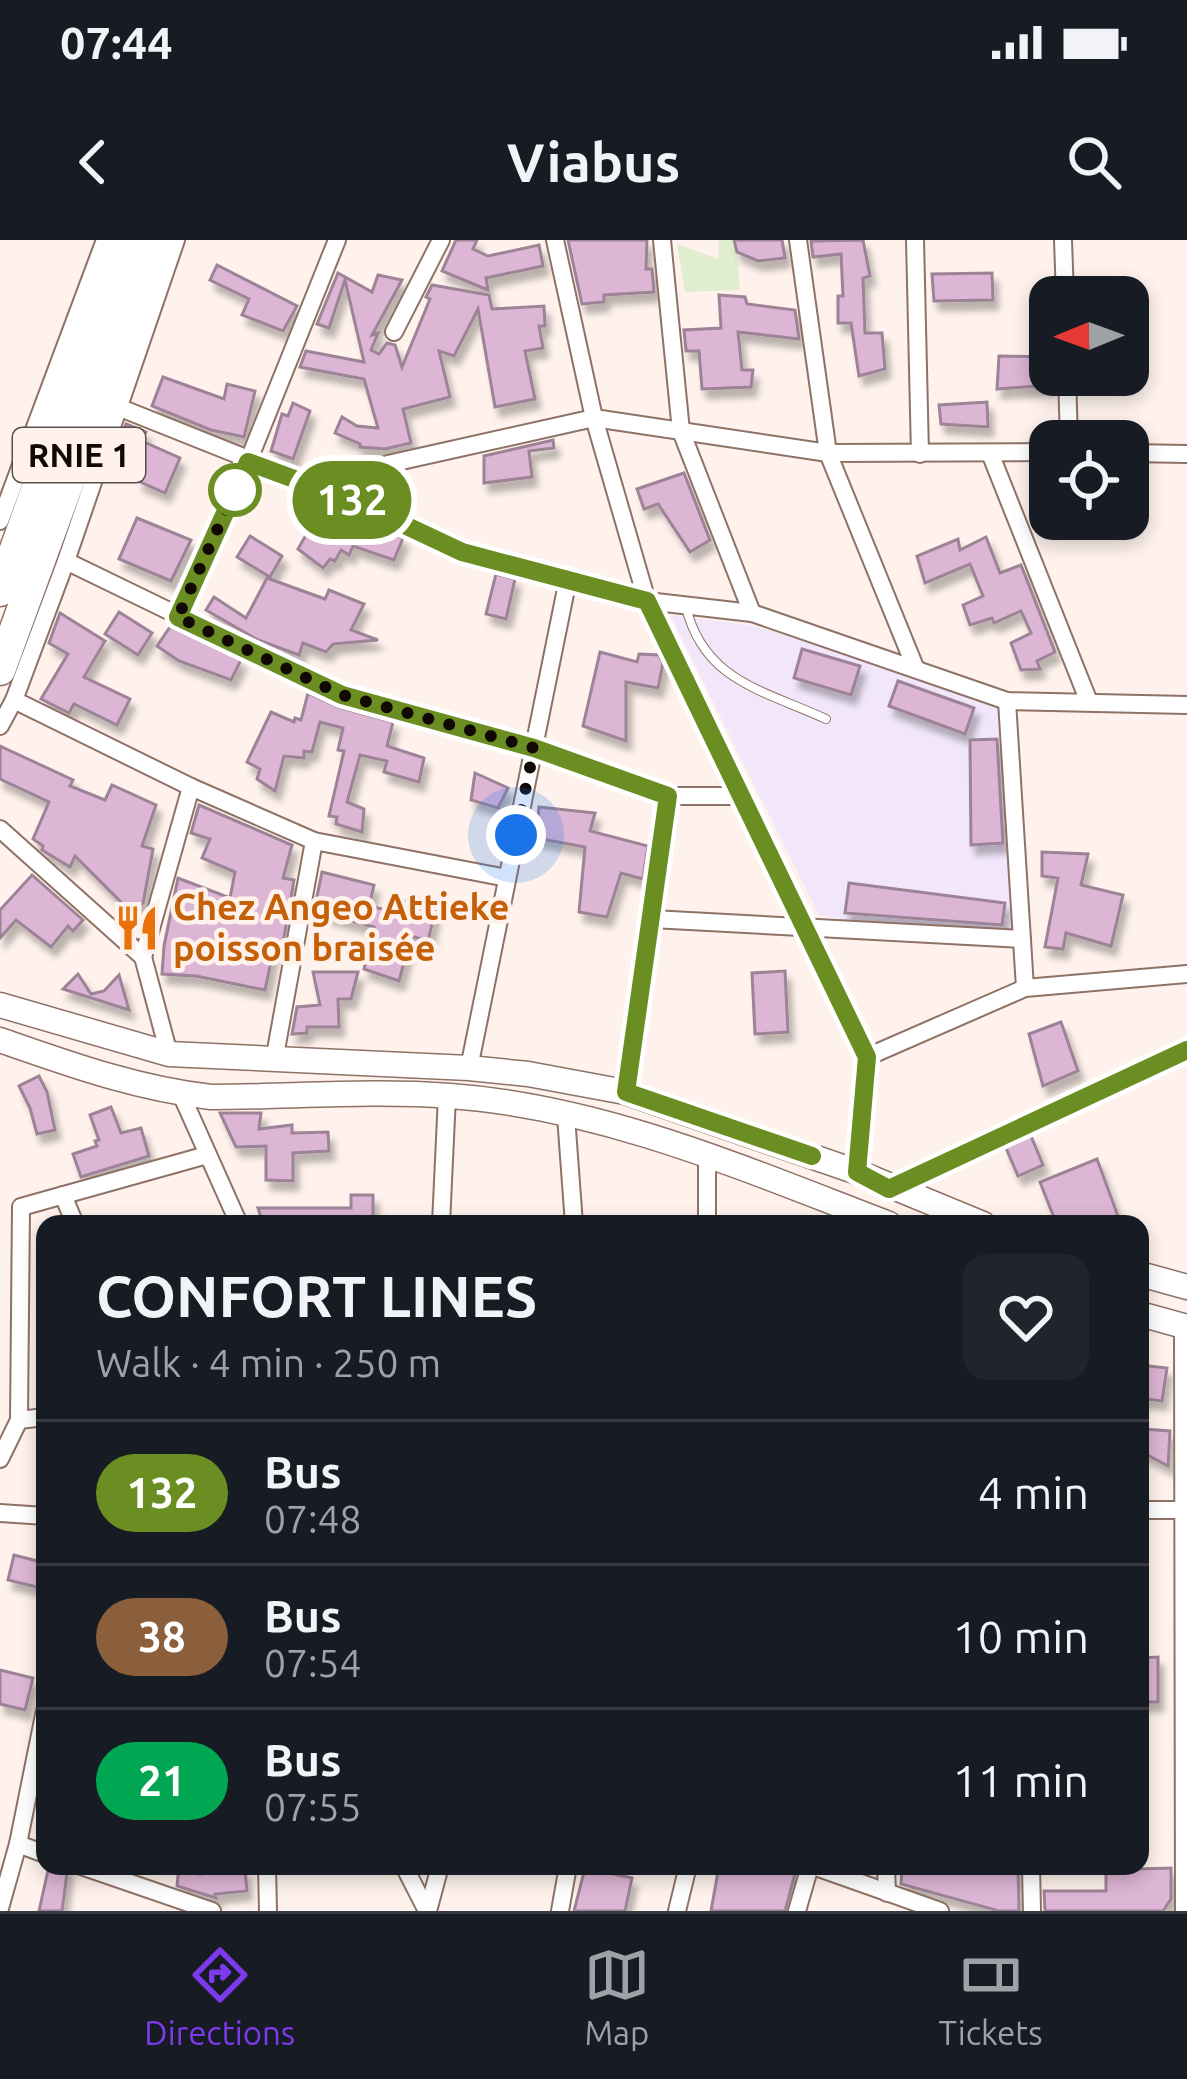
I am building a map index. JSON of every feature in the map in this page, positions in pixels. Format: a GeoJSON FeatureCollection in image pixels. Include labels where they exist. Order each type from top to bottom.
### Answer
{"type":"FeatureCollection","features":[{"type":"Feature","properties":{"kind":"highway","name":"RNIE 1"},"geometry":{"type":"LineString","coordinates":[[0,591],[126,240]]}},
{"type":"Feature","properties":{"kind":"highway","name":"RNIE 1"},"geometry":{"type":"LineString","coordinates":[[0,670],[157,240]]}},
{"type":"Feature","properties":{"kind":"street"},"geometry":{"type":"LineString","coordinates":[[0,521],[105,240]]}},
{"type":"Feature","properties":{"kind":"street"},"geometry":{"type":"LineString","coordinates":[[0,726],[66,561],[176,240]]}},
{"type":"Feature","properties":{"kind":"street"},"geometry":{"type":"LineString","coordinates":[[178,617],[248,462],[337,240]]}},
{"type":"Feature","properties":{"kind":"street"},"geometry":{"type":"LineString","coordinates":[[394,332],[440,240]]}},
{"type":"Feature","properties":{"kind":"street"},"geometry":{"type":"LineString","coordinates":[[555,240],[594,418],[647,601],[867,1057],[857,1172]]}},
{"type":"Feature","properties":{"kind":"street"},"geometry":{"type":"LineString","coordinates":[[662,240],[681,431],[752,613]]}},
{"type":"Feature","properties":{"kind":"street"},"geometry":{"type":"LineString","coordinates":[[798,240],[828,453],[915,668]]}},
{"type":"Feature","properties":{"kind":"street"},"geometry":{"type":"LineString","coordinates":[[915,240],[920,454]]}},
{"type":"Feature","properties":{"kind":"street"},"geometry":{"type":"LineString","coordinates":[[1063,240],[1064,276]]}},
{"type":"Feature","properties":{"kind":"street"},"geometry":{"type":"LineString","coordinates":[[118,406],[356,502],[462,552],[647,601],[752,613],[1007,701],[1187,705]]}},
{"type":"Feature","properties":{"kind":"street"},"geometry":{"type":"LineString","coordinates":[[356,502],[388,464],[594,418],[828,453],[1029,452]]}},
{"type":"Feature","properties":{"kind":"street"},"geometry":{"type":"LineString","coordinates":[[990,453],[1089,702]]}},
{"type":"Feature","properties":{"kind":"street"},"geometry":{"type":"LineString","coordinates":[[1149,453],[1187,454]]}},
{"type":"Feature","properties":{"kind":"street"},"geometry":{"type":"LineString","coordinates":[[66,561],[342,695],[534,748],[668,796],[742,796]]}},
{"type":"Feature","properties":{"kind":"street"},"geometry":{"type":"LineString","coordinates":[[469,1068],[568,578]]}},
{"type":"Feature","properties":{"kind":"street"},"geometry":{"type":"LineString","coordinates":[[14,700],[314,841],[507,878]]}},
{"type":"Feature","properties":{"kind":"street"},"geometry":{"type":"LineString","coordinates":[[1007,701],[1025,988]]}},
{"type":"Feature","properties":{"kind":"street"},"geometry":{"type":"LineString","coordinates":[[169,1054],[143,957],[191,787]]}},
{"type":"Feature","properties":{"kind":"street"},"geometry":{"type":"LineString","coordinates":[[626,1092],[668,796]]}},
{"type":"Feature","properties":{"kind":"street"},"geometry":{"type":"LineString","coordinates":[[0,830],[143,957]]}},
{"type":"Feature","properties":{"kind":"street"},"geometry":{"type":"LineString","coordinates":[[274,1060],[314,841]]}},
{"type":"Feature","properties":{"kind":"street"},"geometry":{"type":"LineString","coordinates":[[652,919],[1022,939]]}},
{"type":"Feature","properties":{"kind":"street"},"geometry":{"type":"LineString","coordinates":[[867,1057],[1025,988],[1187,974]]}},
{"type":"Feature","properties":{"kind":"street"},"geometry":{"type":"LineString","coordinates":[[0,1005],[169,1054],[469,1068],[626,1092],[857,1172],[958,1215]]}},
{"type":"Feature","properties":{"kind":"street"},"geometry":{"type":"LineString","coordinates":[[0,1040],[153,1090],[181,1094],[447,1096],[566,1116],[633,1130],[707,1154],[866,1215]]}},
{"type":"Feature","properties":{"kind":"street"},"geometry":{"type":"LineString","coordinates":[[889,1189],[1187,1050]]}},
{"type":"Feature","properties":{"kind":"street"},"geometry":{"type":"LineString","coordinates":[[181,1094],[235,1215]]}},
{"type":"Feature","properties":{"kind":"street"},"geometry":{"type":"LineString","coordinates":[[441,1215],[447,1096]]}},
{"type":"Feature","properties":{"kind":"street"},"geometry":{"type":"LineString","coordinates":[[566,1116],[573,1215]]}},
{"type":"Feature","properties":{"kind":"street"},"geometry":{"type":"LineString","coordinates":[[707,1154],[707,1215]]}},
{"type":"Feature","properties":{"kind":"street"},"geometry":{"type":"LineString","coordinates":[[0,1459],[19,1420],[21,1208],[207,1155]]}},
{"type":"Feature","properties":{"kind":"street"},"geometry":{"type":"LineString","coordinates":[[63,1195],[71,1215]]}},
{"type":"Feature","properties":{"kind":"street"},"geometry":{"type":"LineString","coordinates":[[1149,1276],[1187,1287]]}},
{"type":"Feature","properties":{"kind":"street"},"geometry":{"type":"LineString","coordinates":[[1149,1316],[1185,1326],[1184,1911]]}},
{"type":"Feature","properties":{"kind":"street"},"geometry":{"type":"LineString","coordinates":[[19,1420],[36,1418]]}},
{"type":"Feature","properties":{"kind":"street"},"geometry":{"type":"LineString","coordinates":[[1149,1510],[1183,1510]]}},
{"type":"Feature","properties":{"kind":"street"},"geometry":{"type":"LineString","coordinates":[[0,1513],[36,1515]]}},
{"type":"Feature","properties":{"kind":"street"},"geometry":{"type":"LineString","coordinates":[[0,1908],[36,1755]]}},
{"type":"Feature","properties":{"kind":"street"},"geometry":{"type":"LineString","coordinates":[[18,1844],[36,1851]]}},
{"type":"Feature","properties":{"kind":"street"},"geometry":{"type":"LineString","coordinates":[[107,1875],[212,1911]]}},
{"type":"Feature","properties":{"kind":"street"},"geometry":{"type":"LineString","coordinates":[[267,1875],[268,1911]]}},
{"type":"Feature","properties":{"kind":"street"},"geometry":{"type":"LineString","coordinates":[[409,1875],[428,1911]]}},
{"type":"Feature","properties":{"kind":"street"},"geometry":{"type":"LineString","coordinates":[[428,1911],[438,1875]]}},
{"type":"Feature","properties":{"kind":"street"},"geometry":{"type":"LineString","coordinates":[[560,1911],[566,1875]]}},
{"type":"Feature","properties":{"kind":"street"},"geometry":{"type":"LineString","coordinates":[[677,1911],[686,1875]]}},
{"type":"Feature","properties":{"kind":"street"},"geometry":{"type":"LineString","coordinates":[[797,1911],[808,1875]]}},
{"type":"Feature","properties":{"kind":"street"},"geometry":{"type":"LineString","coordinates":[[836,1875],[937,1911]]}},
{"type":"Feature","properties":{"kind":"street"},"geometry":{"type":"LineString","coordinates":[[886,1875],[887,1893]]}},
{"type":"Feature","properties":{"kind":"street"},"geometry":{"type":"LineString","coordinates":[[1031,1875],[1032,1911]]}},
{"type":"Feature","properties":{"kind":"lane"},"geometry":{"type":"LineString","coordinates":[[686,606],[705,656],[724,671],[826,719]]}},
{"type":"Feature","properties":{"kind":"shaded area"},"geometry":{"type":"Polygon","coordinates":[[[670,615],[749,625],[862,656],[999,709],[1012,935],[890,929],[819,915],[670,615]]]}},
{"type":"Feature","properties":{"kind":"green space"},"geometry":{"type":"Polygon","coordinates":[[[719,240],[736,240],[740,290],[685,292],[677,244],[718,259],[719,240]]]}},
{"type":"Feature","properties":{"kind":"building"},"geometry":{"type":"Polygon","coordinates":[[[456,240],[477,240],[473,249],[488,256],[539,245],[543,266],[486,278],[488,290],[442,271],[456,240]]]}},
{"type":"Feature","properties":{"kind":"building"},"geometry":{"type":"Polygon","coordinates":[[[568,240],[647,240],[646,269],[652,269],[654,292],[604,295],[604,302],[582,304],[568,240]]]}},
{"type":"Feature","properties":{"kind":"building"},"geometry":{"type":"Polygon","coordinates":[[[734,240],[782,240],[785,258],[758,261],[737,252],[734,240]]]}},
{"type":"Feature","properties":{"kind":"building"},"geometry":{"type":"Polygon","coordinates":[[[863,240],[870,276],[863,278],[865,333],[882,333],[885,369],[859,376],[851,323],[838,323],[838,296],[843,296],[841,254],[813,257],[811,241],[863,240]]]}},
{"type":"Feature","properties":{"kind":"building"},"geometry":{"type":"Polygon","coordinates":[[[217,265],[297,306],[283,331],[242,315],[249,299],[210,280],[217,265]]]}},
{"type":"Feature","properties":{"kind":"building"},"geometry":{"type":"Polygon","coordinates":[[[338,273],[372,292],[378,275],[402,280],[372,335],[378,333],[371,350],[379,354],[387,343],[395,345],[402,367],[432,285],[489,295],[492,309],[544,306],[545,326],[539,326],[543,348],[525,351],[535,399],[495,407],[478,309],[454,356],[439,351],[450,397],[403,409],[411,443],[385,449],[360,447],[335,433],[342,417],[357,426],[378,428],[364,379],[300,367],[306,351],[364,362],[345,280],[329,328],[317,324],[338,273]]]}},
{"type":"Feature","properties":{"kind":"building"},"geometry":{"type":"Polygon","coordinates":[[[992,273],[993,300],[934,301],[932,274],[992,273]]]}},
{"type":"Feature","properties":{"kind":"building"},"geometry":{"type":"Polygon","coordinates":[[[719,295],[795,310],[799,339],[738,332],[742,370],[753,370],[751,387],[702,389],[699,351],[686,351],[684,330],[721,328],[719,295]]]}},
{"type":"Feature","properties":{"kind":"building"},"geometry":{"type":"Polygon","coordinates":[[[999,356],[1029,357],[1029,387],[997,389],[999,356]]]}},
{"type":"Feature","properties":{"kind":"building"},"geometry":{"type":"Polygon","coordinates":[[[163,377],[224,399],[227,384],[255,391],[244,437],[211,430],[152,406],[163,377]]]}},
{"type":"Feature","properties":{"kind":"building"},"geometry":{"type":"Polygon","coordinates":[[[987,402],[988,427],[941,424],[939,405],[987,402]]]}},
{"type":"Feature","properties":{"kind":"building"},"geometry":{"type":"Polygon","coordinates":[[[293,403],[310,411],[293,459],[271,451],[282,414],[288,416],[293,403]]]}},
{"type":"Feature","properties":{"kind":"building"},"geometry":{"type":"Polygon","coordinates":[[[126,424],[146,432],[142,441],[180,458],[165,493],[138,481],[143,470],[115,458],[126,424]]]}},
{"type":"Feature","properties":{"kind":"building"},"geometry":{"type":"Polygon","coordinates":[[[553,440],[554,448],[529,451],[532,477],[484,483],[484,456],[553,440]]]}},
{"type":"Feature","properties":{"kind":"building"},"geometry":{"type":"Polygon","coordinates":[[[684,473],[710,540],[690,552],[658,504],[644,509],[637,489],[684,473]]]}},
{"type":"Feature","properties":{"kind":"building"},"geometry":{"type":"Polygon","coordinates":[[[324,503],[403,538],[394,560],[353,546],[349,555],[341,550],[323,568],[298,549],[324,503]]]}},
{"type":"Feature","properties":{"kind":"building"},"geometry":{"type":"Polygon","coordinates":[[[137,518],[191,540],[171,581],[119,559],[137,518]]]}},
{"type":"Feature","properties":{"kind":"building"},"geometry":{"type":"Polygon","coordinates":[[[250,536],[282,556],[270,577],[237,557],[250,536]]]}},
{"type":"Feature","properties":{"kind":"building"},"geometry":{"type":"Polygon","coordinates":[[[986,537],[1000,573],[1021,565],[1055,652],[1037,661],[1040,669],[1021,670],[1011,643],[1031,633],[1021,611],[994,623],[992,618],[970,625],[963,605],[983,596],[970,564],[925,583],[917,556],[958,539],[960,550],[986,537]]]}},
{"type":"Feature","properties":{"kind":"building"},"geometry":{"type":"Polygon","coordinates":[[[496,574],[515,579],[506,619],[486,614],[496,574]]]}},
{"type":"Feature","properties":{"kind":"building"},"geometry":{"type":"Polygon","coordinates":[[[267,578],[325,599],[329,590],[364,604],[351,630],[378,640],[333,644],[326,652],[303,643],[299,655],[258,640],[206,610],[214,597],[246,618],[267,578]]]}},
{"type":"Feature","properties":{"kind":"building"},"geometry":{"type":"Polygon","coordinates":[[[119,612],[152,633],[138,655],[105,634],[119,612]]]}},
{"type":"Feature","properties":{"kind":"building"},"geometry":{"type":"Polygon","coordinates":[[[60,613],[105,641],[84,677],[130,699],[117,725],[74,704],[69,713],[41,699],[68,654],[49,643],[60,613]]]}},
{"type":"Feature","properties":{"kind":"building"},"geometry":{"type":"Polygon","coordinates":[[[170,627],[241,660],[231,680],[179,661],[157,646],[170,627]]]}},
{"type":"Feature","properties":{"kind":"building"},"geometry":{"type":"Polygon","coordinates":[[[802,649],[860,666],[851,695],[794,678],[802,649]]]}},
{"type":"Feature","properties":{"kind":"building"},"geometry":{"type":"Polygon","coordinates":[[[600,652],[637,662],[639,654],[659,655],[663,663],[658,688],[626,682],[626,741],[583,726],[600,652]]]}},
{"type":"Feature","properties":{"kind":"building"},"geometry":{"type":"Polygon","coordinates":[[[898,681],[974,708],[965,734],[889,706],[898,681]]]}},
{"type":"Feature","properties":{"kind":"building"},"geometry":{"type":"Polygon","coordinates":[[[308,693],[393,722],[387,746],[424,758],[419,782],[384,772],[387,761],[360,755],[347,802],[364,809],[362,832],[336,824],[337,817],[329,816],[344,751],[338,750],[343,728],[320,722],[312,752],[304,751],[304,758],[284,756],[275,791],[257,779],[260,769],[247,762],[271,712],[294,722],[301,720],[308,693]]]}},
{"type":"Feature","properties":{"kind":"building"},"geometry":{"type":"Polygon","coordinates":[[[997,739],[1003,843],[971,845],[970,740],[997,739]]]}},
{"type":"Feature","properties":{"kind":"building"},"geometry":{"type":"Polygon","coordinates":[[[0,746],[105,800],[112,785],[156,805],[142,846],[153,849],[143,903],[130,911],[75,856],[70,867],[42,850],[33,839],[49,802],[0,779],[0,746]]]}},
{"type":"Feature","properties":{"kind":"building"},"geometry":{"type":"Polygon","coordinates":[[[475,773],[508,788],[498,808],[471,800],[475,773]]]}},
{"type":"Feature","properties":{"kind":"building"},"geometry":{"type":"Polygon","coordinates":[[[199,805],[292,845],[283,878],[294,880],[284,937],[280,949],[274,947],[265,990],[162,974],[178,878],[230,898],[235,872],[202,858],[210,839],[191,833],[199,805]]]}},
{"type":"Feature","properties":{"kind":"building"},"geometry":{"type":"Polygon","coordinates":[[[539,807],[595,813],[590,831],[648,846],[643,879],[621,873],[607,917],[579,912],[585,847],[536,838],[539,807]]]}},
{"type":"Feature","properties":{"kind":"building"},"geometry":{"type":"Polygon","coordinates":[[[1042,852],[1088,854],[1081,885],[1123,895],[1111,946],[1066,933],[1063,949],[1045,947],[1058,878],[1042,876],[1042,852]]]}},
{"type":"Feature","properties":{"kind":"building"},"geometry":{"type":"Polygon","coordinates":[[[322,872],[374,885],[369,906],[399,913],[402,900],[435,911],[428,941],[411,936],[399,981],[364,969],[374,927],[314,911],[322,872]]]}},
{"type":"Feature","properties":{"kind":"building"},"geometry":{"type":"Polygon","coordinates":[[[32,875],[83,920],[73,931],[68,926],[51,947],[16,920],[0,938],[0,910],[32,875]]]}},
{"type":"Feature","properties":{"kind":"building"},"geometry":{"type":"Polygon","coordinates":[[[849,883],[1005,903],[1002,925],[845,913],[849,883]]]}},
{"type":"Feature","properties":{"kind":"building"},"geometry":{"type":"Polygon","coordinates":[[[785,971],[788,1032],[755,1034],[752,973],[785,971]]]}},
{"type":"Feature","properties":{"kind":"building"},"geometry":{"type":"Polygon","coordinates":[[[313,972],[358,972],[351,999],[338,999],[339,1027],[307,1027],[307,1033],[292,1034],[297,1007],[320,1005],[313,972]]]}},
{"type":"Feature","properties":{"kind":"building"},"geometry":{"type":"Polygon","coordinates":[[[78,974],[91,994],[104,991],[119,975],[129,1010],[63,989],[78,974]]]}},
{"type":"Feature","properties":{"kind":"building"},"geometry":{"type":"Polygon","coordinates":[[[1061,1022],[1078,1071],[1043,1086],[1029,1034],[1061,1022]]]}},
{"type":"Feature","properties":{"kind":"building"},"geometry":{"type":"Polygon","coordinates":[[[39,1076],[55,1130],[37,1134],[19,1086],[39,1076]]]}},
{"type":"Feature","properties":{"kind":"building"},"geometry":{"type":"Polygon","coordinates":[[[111,1107],[121,1133],[141,1128],[149,1156],[81,1177],[73,1154],[97,1146],[90,1115],[111,1107]]]}},
{"type":"Feature","properties":{"kind":"building"},"geometry":{"type":"Polygon","coordinates":[[[220,1113],[261,1113],[259,1129],[292,1125],[292,1133],[328,1132],[329,1151],[293,1153],[293,1181],[266,1180],[266,1146],[236,1147],[220,1113]]]}},
{"type":"Feature","properties":{"kind":"building"},"geometry":{"type":"Polygon","coordinates":[[[1031,1136],[1043,1165],[1018,1176],[1006,1148],[1031,1136]]]}},
{"type":"Feature","properties":{"kind":"building"},"geometry":{"type":"Polygon","coordinates":[[[1097,1159],[1118,1215],[1053,1215],[1040,1182],[1097,1159]]]}},
{"type":"Feature","properties":{"kind":"building"},"geometry":{"type":"Polygon","coordinates":[[[351,1195],[373,1195],[373,1215],[260,1215],[258,1208],[351,1208],[351,1195]]]}},
{"type":"Feature","properties":{"kind":"building"},"geometry":{"type":"Polygon","coordinates":[[[1149,1366],[1167,1368],[1162,1401],[1149,1399],[1149,1366]]]}},
{"type":"Feature","properties":{"kind":"building"},"geometry":{"type":"Polygon","coordinates":[[[1149,1429],[1170,1431],[1168,1466],[1149,1456],[1149,1429]]]}},
{"type":"Feature","properties":{"kind":"building"},"geometry":{"type":"Polygon","coordinates":[[[14,1555],[36,1561],[36,1587],[8,1580],[14,1555]]]}},
{"type":"Feature","properties":{"kind":"building"},"geometry":{"type":"Polygon","coordinates":[[[1158,1657],[1158,1702],[1149,1702],[1149,1658],[1158,1657]]]}},
{"type":"Feature","properties":{"kind":"building"},"geometry":{"type":"Polygon","coordinates":[[[0,1670],[33,1678],[25,1710],[0,1704],[0,1670]]]}},
{"type":"Feature","properties":{"kind":"building"},"geometry":{"type":"Polygon","coordinates":[[[1171,1868],[1171,1899],[1163,1911],[1045,1911],[1044,1891],[1106,1891],[1106,1875],[1149,1875],[1149,1869],[1171,1868]]]}},
{"type":"Feature","properties":{"kind":"building"},"geometry":{"type":"Polygon","coordinates":[[[47,1875],[67,1875],[62,1911],[39,1911],[47,1875]]]}},
{"type":"Feature","properties":{"kind":"building"},"geometry":{"type":"Polygon","coordinates":[[[178,1875],[245,1875],[247,1891],[215,1894],[216,1898],[177,1886],[178,1875]]]}},
{"type":"Feature","properties":{"kind":"building"},"geometry":{"type":"Polygon","coordinates":[[[583,1875],[632,1878],[625,1911],[574,1911],[583,1875]]]}},
{"type":"Feature","properties":{"kind":"building"},"geometry":{"type":"Polygon","coordinates":[[[717,1875],[795,1875],[785,1911],[711,1911],[717,1875]]]}},
{"type":"Feature","properties":{"kind":"building"},"geometry":{"type":"Polygon","coordinates":[[[902,1875],[1018,1875],[1019,1911],[999,1911],[901,1884],[902,1875]]]}},
{"type":"Feature","properties":{"kind":"bus line","name":"132"},"geometry":{"type":"LineString","coordinates":[[812,1156],[626,1092],[668,796],[534,748],[342,695],[178,617],[248,462],[356,502],[462,552],[647,601],[867,1057],[857,1172],[889,1189],[1187,1050]]}},
{"type":"Feature","properties":{"kind":"place","name":"Chez Angeo Attieke poisson braisée"},"geometry":{"type":"Point","coordinates":[137,928]}},
{"type":"Feature","properties":{"kind":"route"},"geometry":{"type":"LineString","coordinates":[[235,490],[178,617],[342,695],[534,748],[516,835]]}}]}
